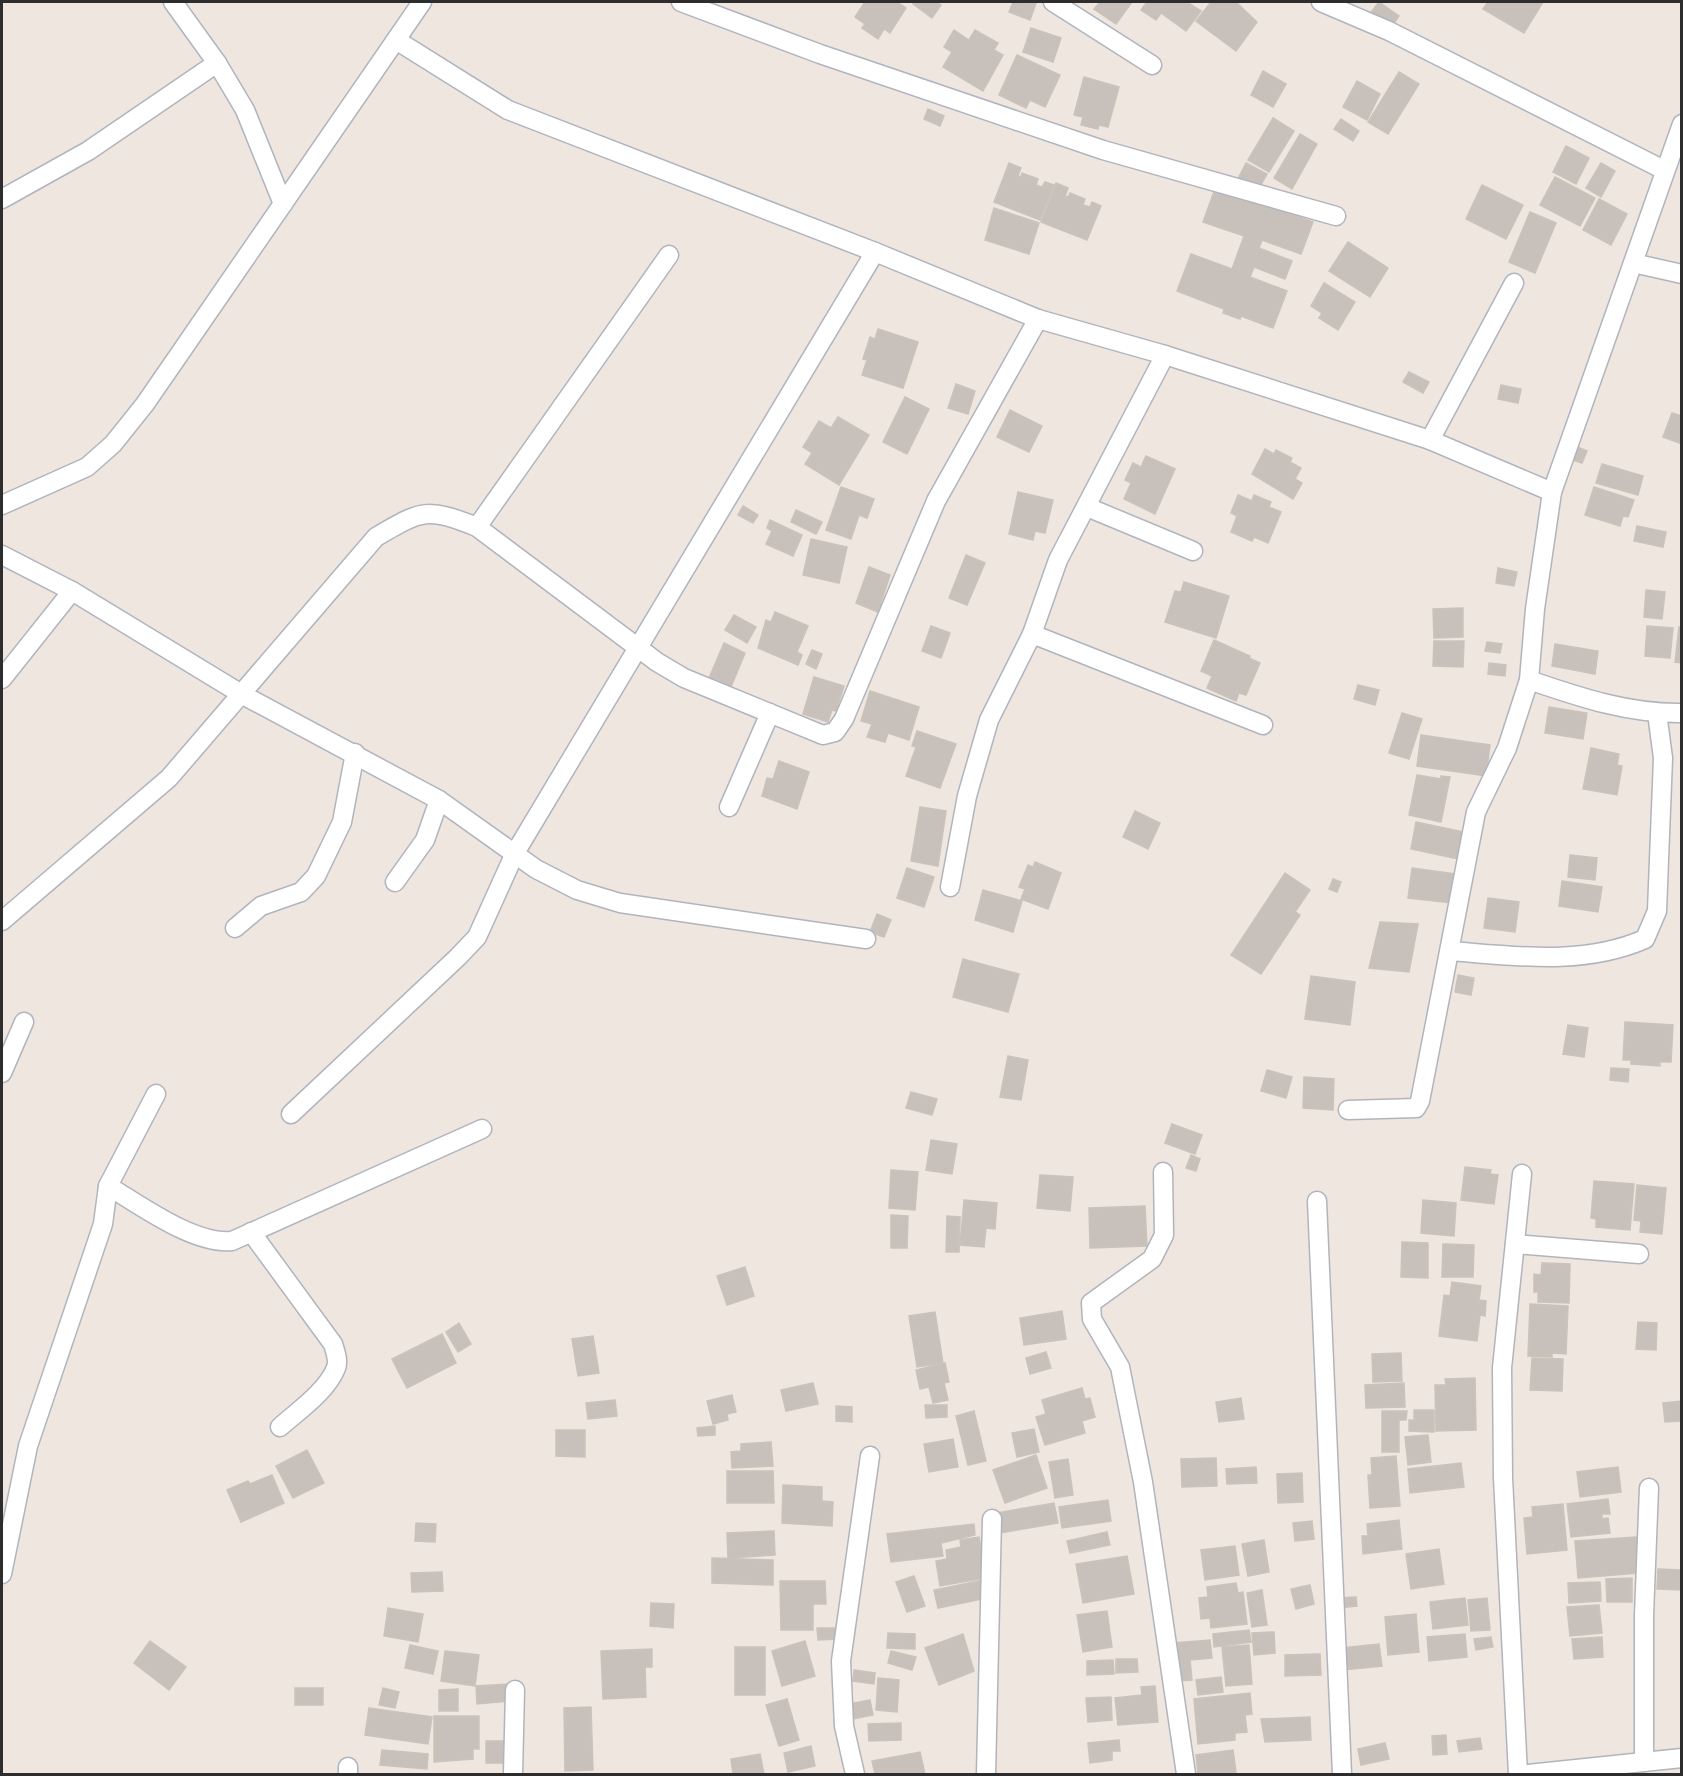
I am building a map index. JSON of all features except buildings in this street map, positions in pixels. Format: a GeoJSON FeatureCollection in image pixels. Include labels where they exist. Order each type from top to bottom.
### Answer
{"type":"FeatureCollection","features":[{"type":"Feature","properties":{"kind":"street"},"geometry":{"type":"LineString","coordinates":[[173,2],[217,63],[245,110],[283,204]]}},
{"type":"Feature","properties":{"kind":"street"},"geometry":{"type":"LineString","coordinates":[[681,2],[820,54],[1082,144],[1336,216]]}},
{"type":"Feature","properties":{"kind":"street"},"geometry":{"type":"LineString","coordinates":[[1053,2],[1152,65]]}},
{"type":"Feature","properties":{"kind":"street"},"geometry":{"type":"LineString","coordinates":[[1321,2],[1389,31],[1664,170]]}},
{"type":"Feature","properties":{"kind":"street"},"geometry":{"type":"LineString","coordinates":[[2,505],[87,467],[113,444],[145,404],[283,204],[396,39],[416,4]]}},
{"type":"Feature","properties":{"kind":"street"},"geometry":{"type":"LineString","coordinates":[[396,39],[508,110],[875,252],[1038,319],[1165,355],[1430,440],[1552,492]]}},
{"type":"Feature","properties":{"kind":"street"},"geometry":{"type":"LineString","coordinates":[[2,199],[88,151],[217,63]]}},
{"type":"Feature","properties":{"kind":"street"},"geometry":{"type":"LineString","coordinates":[[1348,1110],[1416,1108],[1420,1101],[1476,812],[1518,720],[1529,680],[1535,609],[1552,492],[1682,124]]}},
{"type":"Feature","properties":{"kind":"street"},"geometry":{"type":"LineString","coordinates":[[291,1114],[477,937],[514,853],[875,252]]}},
{"type":"Feature","properties":{"kind":"street"},"geometry":{"type":"LineString","coordinates":[[477,527],[669,255]]}},
{"type":"Feature","properties":{"kind":"street"},"geometry":{"type":"LineString","coordinates":[[1633,263],[1682,274]]}},
{"type":"Feature","properties":{"kind":"street"},"geometry":{"type":"LineString","coordinates":[[1430,440],[1514,283]]}},
{"type":"Feature","properties":{"kind":"street"},"geometry":{"type":"LineString","coordinates":[[2,921],[170,778],[376,537],[414,514],[444,514],[477,527],[657,662],[684,678],[824,735],[835,732],[844,719],[936,501],[1038,319]]}},
{"type":"Feature","properties":{"kind":"street"},"geometry":{"type":"LineString","coordinates":[[950,887],[967,796],[989,720],[1032,634],[1058,560],[1088,507],[1165,355]]}},
{"type":"Feature","properties":{"kind":"street"},"geometry":{"type":"LineString","coordinates":[[1088,507],[1193,551]]}},
{"type":"Feature","properties":{"kind":"street"},"geometry":{"type":"LineString","coordinates":[[2,555],[72,591],[243,695],[356,753],[440,800],[536,869],[578,890],[620,903],[866,939]]}},
{"type":"Feature","properties":{"kind":"street"},"geometry":{"type":"LineString","coordinates":[[2,678],[72,591]]}},
{"type":"Feature","properties":{"kind":"street"},"geometry":{"type":"LineString","coordinates":[[1032,634],[1263,725]]}},
{"type":"Feature","properties":{"kind":"street"},"geometry":{"type":"LineString","coordinates":[[1529,680],[1598,703],[1658,713],[1682,713]]}},
{"type":"Feature","properties":{"kind":"street"},"geometry":{"type":"LineString","coordinates":[[729,807],[770,713]]}},
{"type":"Feature","properties":{"kind":"street"},"geometry":{"type":"LineString","coordinates":[[1450,951],[1543,957],[1587,957],[1620,950],[1645,939],[1657,911],[1664,758],[1658,713]]}},
{"type":"Feature","properties":{"kind":"street"},"geometry":{"type":"LineString","coordinates":[[235,928],[261,906],[301,892],[316,876],[342,822],[356,753]]}},
{"type":"Feature","properties":{"kind":"street"},"geometry":{"type":"LineString","coordinates":[[395,882],[425,840],[440,800]]}},
{"type":"Feature","properties":{"kind":"street"},"geometry":{"type":"LineString","coordinates":[[2,1072],[24,1022]]}},
{"type":"Feature","properties":{"kind":"street"},"geometry":{"type":"LineString","coordinates":[[2,1574],[27,1446],[103,1224],[108,1186],[156,1094]]}},
{"type":"Feature","properties":{"kind":"street"},"geometry":{"type":"LineString","coordinates":[[108,1186],[163,1219],[213,1241],[232,1241],[482,1129]]}},
{"type":"Feature","properties":{"kind":"street"},"geometry":{"type":"LineString","coordinates":[[1163,1172],[1164,1236],[1152,1259],[1091,1303],[1092,1319],[1120,1367],[1143,1482],[1186,1774]]}},
{"type":"Feature","properties":{"kind":"street"},"geometry":{"type":"LineString","coordinates":[[1518,1774],[1503,1490],[1502,1368],[1522,1174]]}},
{"type":"Feature","properties":{"kind":"street"},"geometry":{"type":"LineString","coordinates":[[1317,1200],[1342,1774]]}},
{"type":"Feature","properties":{"kind":"street"},"geometry":{"type":"LineString","coordinates":[[251,1232],[333,1344],[337,1357],[337,1367],[321,1390],[280,1427]]}},
{"type":"Feature","properties":{"kind":"street"},"geometry":{"type":"LineString","coordinates":[[1515,1244],[1639,1254]]}},
{"type":"Feature","properties":{"kind":"street"},"geometry":{"type":"LineString","coordinates":[[855,1774],[844,1726],[841,1661],[870,1456]]}},
{"type":"Feature","properties":{"kind":"street"},"geometry":{"type":"LineString","coordinates":[[1644,1762],[1644,1615],[1649,1488]]}},
{"type":"Feature","properties":{"kind":"street"},"geometry":{"type":"LineString","coordinates":[[986,1774],[992,1519]]}},
{"type":"Feature","properties":{"kind":"street"},"geometry":{"type":"LineString","coordinates":[[513,1774],[515,1690]]}},
{"type":"Feature","properties":{"kind":"street"},"geometry":{"type":"LineString","coordinates":[[1528,1774],[1644,1762],[1673,1764]]}}]}
